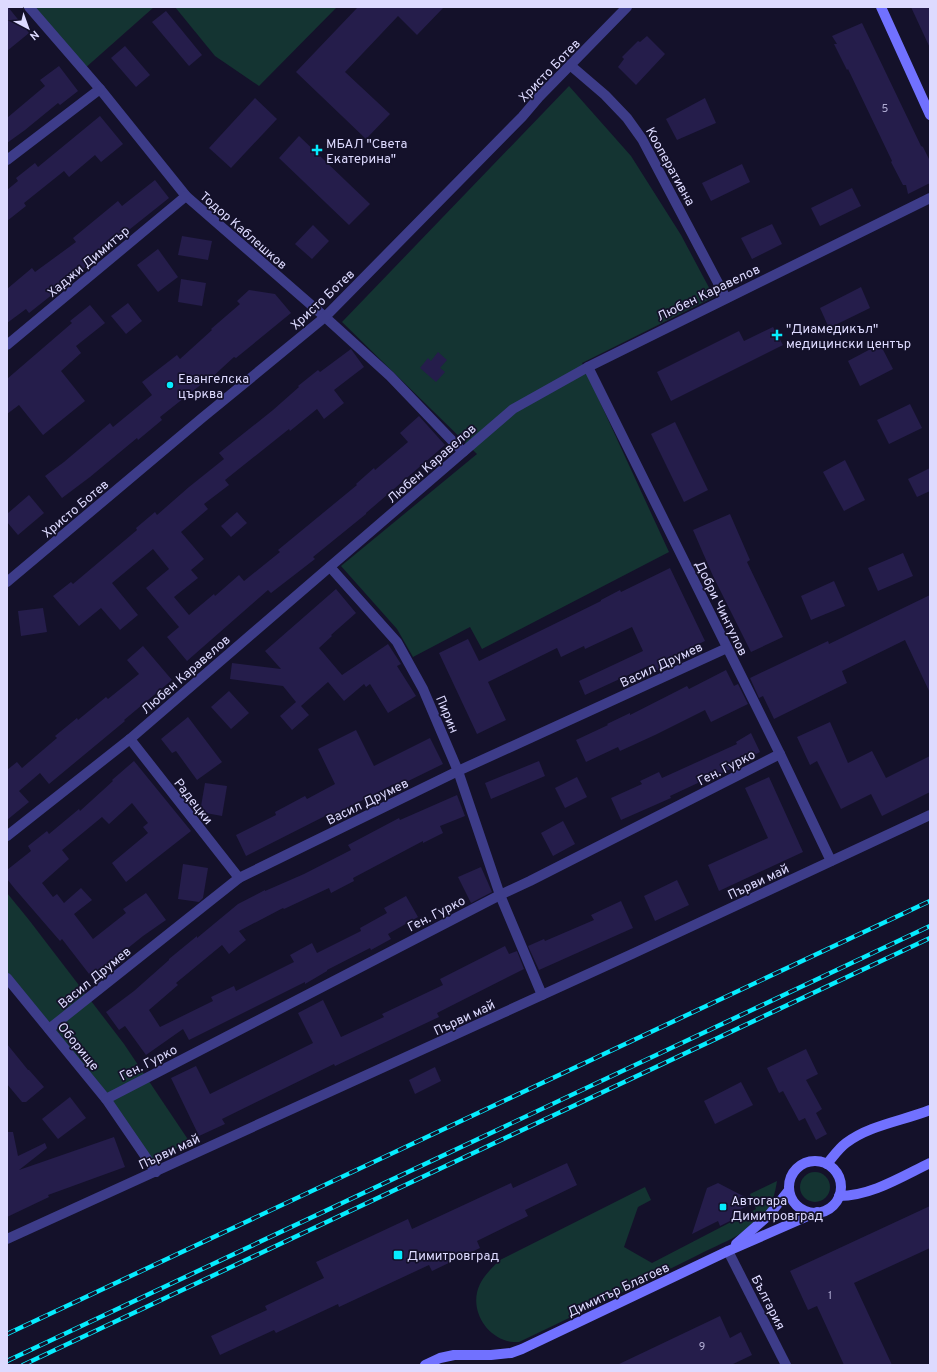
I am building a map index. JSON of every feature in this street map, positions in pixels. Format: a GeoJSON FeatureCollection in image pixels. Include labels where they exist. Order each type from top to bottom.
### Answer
{"type":"FeatureCollection","features":[{"type":"Feature","properties":{"kind":"street","name":"Тодор Каблешков"},"geometry":{"type":"LineString","coordinates":[[29,7],[100,89],[186,196],[325,317],[390,376],[463,452]]}},
{"type":"Feature","properties":{"kind":"street","name":"Христо Ботев"},"geometry":{"type":"LineString","coordinates":[[7,582],[325,317],[522,117],[539,97],[627,7]]}},
{"type":"Feature","properties":{"kind":"street"},"geometry":{"type":"LineString","coordinates":[[881,7],[930,114]]}},
{"type":"Feature","properties":{"kind":"street","name":"Кооперативна"},"geometry":{"type":"LineString","coordinates":[[570,65],[605,95],[627,118],[642,139],[726,298]]}},
{"type":"Feature","properties":{"kind":"street"},"geometry":{"type":"LineString","coordinates":[[7,160],[100,89]]}},
{"type":"Feature","properties":{"kind":"street","name":"Хаджи Димитър"},"geometry":{"type":"LineString","coordinates":[[7,345],[186,196]]}},
{"type":"Feature","properties":{"kind":"street","name":"Любен Каравелов"},"geometry":{"type":"LineString","coordinates":[[7,836],[130,739],[513,409],[588,367],[930,198]]}},
{"type":"Feature","properties":{"kind":"street","name":"Добри Чинтулов"},"geometry":{"type":"LineString","coordinates":[[588,367],[780,754],[831,861]]}},
{"type":"Feature","properties":{"kind":"street","name":"Пирин"},"geometry":{"type":"LineString","coordinates":[[330,567],[397,642],[423,689],[458,771],[500,895],[542,995]]}},
{"type":"Feature","properties":{"kind":"street","name":"Васил Друмев"},"geometry":{"type":"LineString","coordinates":[[49,1030],[239,878],[458,771],[727,648]]}},
{"type":"Feature","properties":{"kind":"street","name":"Радецки"},"geometry":{"type":"LineString","coordinates":[[130,739],[239,878]]}},
{"type":"Feature","properties":{"kind":"street","name":"Ген. Гурко"},"geometry":{"type":"LineString","coordinates":[[106,1099],[500,895],[780,754]]}},
{"type":"Feature","properties":{"kind":"street","name":"Първи май"},"geometry":{"type":"LineString","coordinates":[[7,1239],[542,995],[930,815]]}},
{"type":"Feature","properties":{"kind":"street","name":"Оборище"},"geometry":{"type":"LineString","coordinates":[[7,978],[106,1099],[156,1172]]}},
{"type":"Feature","properties":{"kind":"street"},"geometry":{"type":"LineString","coordinates":[[827,1164],[838,1150],[846,1143],[864,1133],[930,1110]]}},
{"type":"Feature","properties":{"kind":"street"},"geometry":{"type":"LineString","coordinates":[[814,1161],[827,1164],[833,1169],[839,1178],[839,1196],[835,1202],[824,1211],[817,1212],[807,1211],[798,1207],[792,1199],[789,1190],[791,1176],[796,1168],[800,1165],[814,1161]]}},
{"type":"Feature","properties":{"kind":"street"},"geometry":{"type":"LineString","coordinates":[[839,1196],[855,1195],[872,1190],[930,1163]]}},
{"type":"Feature","properties":{"kind":"street"},"geometry":{"type":"LineString","coordinates":[[728,1251],[769,1215],[789,1190]]}},
{"type":"Feature","properties":{"kind":"street","name":"Димитър Благоев"},"geometry":{"type":"LineString","coordinates":[[424,1365],[440,1358],[454,1355],[491,1355],[510,1353],[522,1349],[728,1251],[817,1212]]}},
{"type":"Feature","properties":{"kind":"street","name":"България"},"geometry":{"type":"LineString","coordinates":[[728,1251],[786,1365]]}},
{"type":"Feature","properties":{"kind":"green space"},"geometry":{"type":"Polygon","coordinates":[[[30,7],[154,7],[84,69],[30,7]]]}},
{"type":"Feature","properties":{"kind":"green space"},"geometry":{"type":"Polygon","coordinates":[[[175,7],[337,7],[259,86],[215,56],[175,7]]]}},
{"type":"Feature","properties":{"kind":"green space"},"geometry":{"type":"Polygon","coordinates":[[[569,86],[631,156],[681,235],[714,297],[582,363],[669,552],[482,649],[470,627],[413,657],[397,629],[341,566],[477,454],[342,322],[569,86]]]}},
{"type":"Feature","properties":{"kind":"green space"},"geometry":{"type":"Polygon","coordinates":[[[7,893],[124,1044],[189,1141],[150,1164],[7,978],[7,893]]]}},
{"type":"Feature","properties":{"kind":"green space"},"geometry":{"type":"Polygon","coordinates":[[[815,1172],[826,1176],[830,1187],[826,1198],[815,1202],[804,1198],[800,1187],[804,1176],[815,1172]]]}},
{"type":"Feature","properties":{"kind":"green space"},"geometry":{"type":"Polygon","coordinates":[[[777,1181],[773,1199],[767,1211],[758,1222],[750,1228],[722,1244],[519,1342],[508,1341],[498,1337],[485,1326],[480,1318],[477,1310],[477,1292],[484,1277],[500,1260],[645,1187],[651,1200],[638,1207],[624,1247],[652,1263],[756,1209],[750,1194],[777,1181]]]}},
{"type":"Feature","properties":{"kind":"building"},"geometry":{"type":"Polygon","coordinates":[[[7,7],[29,33],[7,51],[7,7]]]}},
{"type":"Feature","properties":{"kind":"building"},"geometry":{"type":"Polygon","coordinates":[[[358,7],[444,7],[417,35],[398,16],[345,72],[390,114],[366,139],[296,72],[358,7]]]}},
{"type":"Feature","properties":{"kind":"building"},"geometry":{"type":"Polygon","coordinates":[[[911,7],[930,7],[930,48],[911,7]]]}},
{"type":"Feature","properties":{"kind":"building"},"geometry":{"type":"Polygon","coordinates":[[[166,11],[202,55],[189,66],[152,22],[166,11]]]}},
{"type":"Feature","properties":{"kind":"building"},"geometry":{"type":"Polygon","coordinates":[[[862,23],[921,146],[923,147],[930,161],[930,183],[908,194],[906,185],[903,185],[891,162],[892,161],[848,69],[847,70],[834,44],[837,44],[832,36],[862,23]]]}},
{"type":"Feature","properties":{"kind":"building"},"geometry":{"type":"Polygon","coordinates":[[[647,36],[665,54],[636,85],[618,67],[624,59],[622,57],[638,41],[640,42],[647,36]]]}},
{"type":"Feature","properties":{"kind":"building"},"geometry":{"type":"Polygon","coordinates":[[[125,46],[150,75],[136,87],[111,58],[125,46]]]}},
{"type":"Feature","properties":{"kind":"building"},"geometry":{"type":"Polygon","coordinates":[[[59,66],[78,91],[60,105],[58,103],[7,143],[7,118],[45,86],[40,80],[59,66]]]}},
{"type":"Feature","properties":{"kind":"building"},"geometry":{"type":"Polygon","coordinates":[[[255,98],[277,119],[231,168],[209,148],[255,98]]]}},
{"type":"Feature","properties":{"kind":"building"},"geometry":{"type":"Polygon","coordinates":[[[705,98],[716,123],[677,140],[666,119],[705,98]]]}},
{"type":"Feature","properties":{"kind":"building"},"geometry":{"type":"Polygon","coordinates":[[[100,116],[123,144],[101,162],[95,155],[69,177],[64,171],[24,203],[26,206],[7,221],[7,190],[18,181],[16,178],[35,163],[38,167],[100,116]]]}},
{"type":"Feature","properties":{"kind":"building"},"geometry":{"type":"Polygon","coordinates":[[[299,136],[370,204],[349,225],[279,158],[299,136]]]}},
{"type":"Feature","properties":{"kind":"building"},"geometry":{"type":"Polygon","coordinates":[[[742,164],[750,182],[711,201],[702,183],[742,164]]]}},
{"type":"Feature","properties":{"kind":"building"},"geometry":{"type":"Polygon","coordinates":[[[155,180],[169,198],[110,245],[111,246],[82,270],[52,292],[53,294],[29,313],[26,309],[7,323],[7,289],[32,268],[35,272],[76,242],[73,238],[118,201],[122,206],[155,180]]]}},
{"type":"Feature","properties":{"kind":"building"},"geometry":{"type":"Polygon","coordinates":[[[852,188],[861,206],[820,226],[811,208],[852,188]]]}},
{"type":"Feature","properties":{"kind":"building"},"geometry":{"type":"Polygon","coordinates":[[[772,224],[782,244],[752,259],[741,238],[772,224]]]}},
{"type":"Feature","properties":{"kind":"building"},"geometry":{"type":"Polygon","coordinates":[[[313,225],[329,241],[312,259],[295,244],[313,225]]]}},
{"type":"Feature","properties":{"kind":"building"},"geometry":{"type":"Polygon","coordinates":[[[182,236],[212,241],[208,260],[178,255],[182,236]]]}},
{"type":"Feature","properties":{"kind":"building"},"geometry":{"type":"Polygon","coordinates":[[[158,249],[178,277],[158,292],[137,265],[158,249]]]}},
{"type":"Feature","properties":{"kind":"building"},"geometry":{"type":"Polygon","coordinates":[[[181,279],[206,283],[202,306],[178,302],[181,279]]]}},
{"type":"Feature","properties":{"kind":"building"},"geometry":{"type":"Polygon","coordinates":[[[861,287],[870,308],[829,328],[820,308],[861,287]]]}},
{"type":"Feature","properties":{"kind":"building"},"geometry":{"type":"Polygon","coordinates":[[[249,290],[275,294],[291,313],[236,358],[234,357],[209,380],[208,379],[160,417],[162,420],[138,440],[137,438],[62,498],[45,476],[110,423],[113,427],[152,395],[142,382],[177,355],[180,359],[240,304],[237,301],[249,290]]]}},
{"type":"Feature","properties":{"kind":"building"},"geometry":{"type":"Polygon","coordinates":[[[128,303],[142,321],[126,334],[111,316],[128,303]]]}},
{"type":"Feature","properties":{"kind":"building"},"geometry":{"type":"Polygon","coordinates":[[[90,305],[105,323],[76,346],[81,353],[61,371],[85,401],[43,435],[19,405],[7,414],[7,379],[72,323],[70,321],[90,305]]]}},
{"type":"Feature","properties":{"kind":"building"},"geometry":{"type":"Polygon","coordinates":[[[773,327],[783,345],[671,401],[657,372],[739,331],[744,341],[773,327]]]}},
{"type":"Feature","properties":{"kind":"building"},"geometry":{"type":"Polygon","coordinates":[[[880,344],[893,369],[860,386],[848,361],[880,344]]]}},
{"type":"Feature","properties":{"kind":"building"},"geometry":{"type":"Polygon","coordinates":[[[351,349],[364,367],[334,390],[344,403],[324,419],[317,409],[290,431],[289,429],[225,480],[229,485],[204,504],[208,509],[181,532],[204,559],[191,570],[198,578],[174,597],[189,615],[214,594],[215,596],[239,575],[244,581],[280,552],[278,550],[357,485],[356,484],[374,468],[375,470],[408,442],[400,433],[419,416],[445,445],[366,514],[313,557],[315,559],[271,593],[268,590],[187,661],[167,637],[179,627],[146,588],[169,569],[153,549],[112,583],[138,615],[120,630],[101,608],[79,626],[53,596],[71,582],[73,584],[137,530],[136,528],[155,512],[157,515],[224,459],[219,453],[273,410],[299,387],[298,386],[318,370],[320,372],[351,349]]]}},
{"type":"Feature","properties":{"kind":"building"},"geometry":{"type":"Polygon","coordinates":[[[438,352],[447,360],[440,368],[445,372],[436,382],[420,368],[428,358],[431,361],[438,352]]]}},
{"type":"Feature","properties":{"kind":"building"},"geometry":{"type":"Polygon","coordinates":[[[910,404],[922,428],[889,444],[877,420],[910,404]]]}},
{"type":"Feature","properties":{"kind":"building"},"geometry":{"type":"Polygon","coordinates":[[[675,422],[708,490],[684,502],[651,434],[675,422]]]}},
{"type":"Feature","properties":{"kind":"building"},"geometry":{"type":"Polygon","coordinates":[[[845,460],[865,500],[844,511],[823,472],[845,460]]]}},
{"type":"Feature","properties":{"kind":"building"},"geometry":{"type":"Polygon","coordinates":[[[930,468],[930,491],[917,497],[908,479],[930,468]]]}},
{"type":"Feature","properties":{"kind":"building"},"geometry":{"type":"Polygon","coordinates":[[[29,495],[44,513],[18,535],[7,522],[7,514],[29,495]]]}},
{"type":"Feature","properties":{"kind":"building"},"geometry":{"type":"Polygon","coordinates":[[[237,512],[247,523],[231,537],[221,526],[237,512]]]}},
{"type":"Feature","properties":{"kind":"building"},"geometry":{"type":"Polygon","coordinates":[[[730,514],[750,560],[747,562],[783,637],[751,652],[713,576],[693,530],[730,514]]]}},
{"type":"Feature","properties":{"kind":"building"},"geometry":{"type":"Polygon","coordinates":[[[903,553],[913,576],[878,591],[868,568],[903,553]]]}},
{"type":"Feature","properties":{"kind":"building"},"geometry":{"type":"Polygon","coordinates":[[[670,568],[705,641],[667,659],[669,665],[653,672],[650,665],[585,695],[579,681],[643,651],[632,627],[585,649],[584,646],[561,657],[557,648],[488,682],[506,720],[477,734],[439,653],[468,639],[479,661],[601,601],[620,590],[621,592],[670,568]]]}},
{"type":"Feature","properties":{"kind":"building"},"geometry":{"type":"Polygon","coordinates":[[[834,581],[845,606],[811,620],[801,596],[834,581]]]}},
{"type":"Feature","properties":{"kind":"building"},"geometry":{"type":"Polygon","coordinates":[[[336,589],[356,613],[319,648],[342,675],[388,644],[401,664],[397,666],[416,696],[388,713],[370,684],[366,687],[364,684],[344,701],[328,682],[301,706],[309,715],[292,730],[280,716],[296,702],[283,686],[230,679],[232,663],[281,669],[265,651],[336,589]]]}},
{"type":"Feature","properties":{"kind":"building"},"geometry":{"type":"Polygon","coordinates":[[[930,595],[930,693],[905,640],[842,671],[847,683],[774,719],[763,696],[759,698],[750,678],[828,641],[829,644],[930,595]]]}},
{"type":"Feature","properties":{"kind":"building"},"geometry":{"type":"Polygon","coordinates":[[[43,608],[47,632],[21,636],[18,611],[43,608]]]}},
{"type":"Feature","properties":{"kind":"building"},"geometry":{"type":"Polygon","coordinates":[[[143,646],[172,680],[49,784],[40,773],[19,791],[29,802],[7,820],[7,770],[17,762],[22,768],[57,738],[55,736],[77,718],[78,720],[106,697],[108,699],[139,674],[127,660],[143,646]]]}},
{"type":"Feature","properties":{"kind":"building"},"geometry":{"type":"Polygon","coordinates":[[[726,670],[734,686],[738,684],[748,704],[711,722],[705,710],[620,751],[618,747],[586,762],[576,740],[687,686],[689,689],[726,670]]]}},
{"type":"Feature","properties":{"kind":"building"},"geometry":{"type":"Polygon","coordinates":[[[229,691],[249,713],[231,729],[211,707],[229,691]]]}},
{"type":"Feature","properties":{"kind":"building"},"geometry":{"type":"Polygon","coordinates":[[[188,717],[222,762],[197,780],[176,751],[172,753],[161,739],[188,717]]]}},
{"type":"Feature","properties":{"kind":"building"},"geometry":{"type":"Polygon","coordinates":[[[830,722],[848,763],[872,751],[886,778],[930,756],[930,792],[882,816],[871,794],[841,809],[817,761],[810,765],[797,737],[830,722]]]}},
{"type":"Feature","properties":{"kind":"building"},"geometry":{"type":"Polygon","coordinates":[[[356,730],[374,766],[430,738],[443,764],[396,787],[394,784],[330,817],[329,814],[246,856],[236,835],[276,815],[275,812],[305,796],[307,799],[335,784],[318,749],[356,730]]]}},
{"type":"Feature","properties":{"kind":"building"},"geometry":{"type":"Polygon","coordinates":[[[751,733],[760,752],[730,767],[731,769],[700,782],[670,796],[671,798],[621,820],[611,798],[642,784],[640,781],[659,772],[662,778],[737,744],[736,742],[751,733]]]}},
{"type":"Feature","properties":{"kind":"building"},"geometry":{"type":"Polygon","coordinates":[[[134,761],[191,831],[126,882],[112,863],[148,833],[143,827],[148,823],[132,803],[109,824],[102,817],[62,850],[69,859],[42,883],[53,897],[57,894],[64,903],[81,888],[92,900],[74,914],[93,939],[126,913],[123,909],[146,893],[166,920],[108,964],[110,966],[93,979],[62,939],[60,941],[7,879],[7,870],[31,851],[28,846],[47,831],[49,834],[79,809],[80,811],[134,761]]]}},
{"type":"Feature","properties":{"kind":"building"},"geometry":{"type":"Polygon","coordinates":[[[539,761],[545,776],[491,799],[485,783],[539,761]]]}},
{"type":"Feature","properties":{"kind":"building"},"geometry":{"type":"Polygon","coordinates":[[[577,777],[587,797],[565,808],[555,788],[577,777]]]}},
{"type":"Feature","properties":{"kind":"building"},"geometry":{"type":"Polygon","coordinates":[[[769,777],[803,852],[719,891],[708,865],[768,838],[745,788],[769,777]]]}},
{"type":"Feature","properties":{"kind":"building"},"geometry":{"type":"Polygon","coordinates":[[[205,783],[227,786],[222,816],[200,812],[205,783]]]}},
{"type":"Feature","properties":{"kind":"building"},"geometry":{"type":"Polygon","coordinates":[[[457,795],[465,816],[440,826],[443,833],[423,843],[423,841],[353,878],[354,881],[331,893],[329,888],[284,909],[283,908],[239,931],[246,940],[229,954],[222,945],[176,983],[178,985],[149,1010],[160,1027],[213,1001],[211,997],[234,986],[236,991],[294,962],[290,955],[312,943],[317,953],[361,931],[360,928],[387,913],[384,908],[406,896],[418,917],[388,934],[391,939],[327,970],[305,984],[305,982],[189,1040],[183,1029],[146,1055],[125,1026],[119,1030],[106,1012],[134,991],[169,959],[238,904],[265,890],[304,874],[351,850],[348,845],[399,818],[400,820],[457,795]]]}},
{"type":"Feature","properties":{"kind":"building"},"geometry":{"type":"Polygon","coordinates":[[[563,821],[575,844],[553,856],[541,833],[563,821]]]}},
{"type":"Feature","properties":{"kind":"building"},"geometry":{"type":"Polygon","coordinates":[[[183,864],[208,868],[203,898],[199,902],[178,899],[183,864]]]}},
{"type":"Feature","properties":{"kind":"building"},"geometry":{"type":"Polygon","coordinates":[[[481,867],[492,892],[471,903],[458,877],[481,867]]]}},
{"type":"Feature","properties":{"kind":"building"},"geometry":{"type":"Polygon","coordinates":[[[677,880],[689,905],[655,921],[644,896],[677,880]]]}},
{"type":"Feature","properties":{"kind":"building"},"geometry":{"type":"Polygon","coordinates":[[[621,901],[633,928],[539,970],[528,946],[544,939],[545,941],[594,920],[591,915],[621,901]]]}},
{"type":"Feature","properties":{"kind":"building"},"geometry":{"type":"Polygon","coordinates":[[[505,946],[509,954],[517,951],[524,969],[437,1013],[439,1017],[335,1066],[334,1064],[222,1119],[225,1124],[199,1136],[171,1078],[196,1066],[210,1094],[313,1043],[298,1013],[323,1000],[341,1037],[384,1017],[382,1014],[443,985],[440,979],[505,946]]]}},
{"type":"Feature","properties":{"kind":"building"},"geometry":{"type":"Polygon","coordinates":[[[7,1044],[44,1087],[26,1102],[22,1102],[7,1084],[7,1044]]]}},
{"type":"Feature","properties":{"kind":"building"},"geometry":{"type":"Polygon","coordinates":[[[806,1049],[818,1074],[806,1080],[822,1109],[816,1113],[827,1134],[816,1140],[805,1118],[799,1121],[783,1091],[779,1093],[767,1068],[806,1049]]]}},
{"type":"Feature","properties":{"kind":"building"},"geometry":{"type":"Polygon","coordinates":[[[435,1067],[441,1081],[415,1094],[409,1080],[435,1067]]]}},
{"type":"Feature","properties":{"kind":"building"},"geometry":{"type":"Polygon","coordinates":[[[741,1082],[753,1105],[715,1124],[704,1101],[741,1082]]]}},
{"type":"Feature","properties":{"kind":"building"},"geometry":{"type":"Polygon","coordinates":[[[70,1097],[86,1118],[58,1139],[42,1119],[70,1097]]]}},
{"type":"Feature","properties":{"kind":"building"},"geometry":{"type":"Polygon","coordinates":[[[7,1132],[13,1132],[18,1156],[45,1143],[47,1148],[19,1170],[114,1137],[125,1167],[48,1195],[49,1197],[7,1217],[7,1132]]]}},
{"type":"Feature","properties":{"kind":"building","name":"Димитровград"},"geometry":{"type":"Polygon","coordinates":[[[567,1163],[577,1185],[525,1210],[528,1216],[477,1241],[480,1248],[432,1271],[429,1265],[339,1307],[338,1304],[276,1333],[274,1330],[220,1355],[211,1336],[267,1310],[265,1306],[324,1278],[316,1262],[408,1219],[412,1229],[511,1183],[513,1188],[567,1163]]]}},
{"type":"Feature","properties":{"kind":"building","name":"Автогара Димитровград"},"geometry":{"type":"Polygon","coordinates":[[[718,1183],[745,1197],[749,1205],[741,1209],[744,1214],[720,1226],[718,1221],[692,1234],[707,1188],[718,1183]]]}},
{"type":"Feature","properties":{"kind":"building"},"geometry":{"type":"Polygon","coordinates":[[[930,1206],[930,1248],[854,1283],[892,1365],[844,1365],[817,1306],[808,1310],[790,1271],[930,1206]]]}},
{"type":"Feature","properties":{"kind":"building"},"geometry":{"type":"Polygon","coordinates":[[[720,1316],[730,1338],[741,1332],[752,1355],[731,1365],[617,1365],[720,1316]]]}},
{"type":"Feature","properties":{"kind":"railway"},"geometry":{"type":"LineString","coordinates":[[7,1334],[930,901]]}},
{"type":"Feature","properties":{"kind":"railway"},"geometry":{"type":"LineString","coordinates":[[7,1361],[930,926]]}},
{"type":"Feature","properties":{"kind":"railway"},"geometry":{"type":"LineString","coordinates":[[23,1365],[930,938]]}},
{"type":"Feature","properties":{"kind":"place","name":"МБАЛ \"Света Екатерина\""},"geometry":{"type":"Point","coordinates":[317,150]}},
{"type":"Feature","properties":{"kind":"place","name":"\"Диамедикъл\" медицински център"},"geometry":{"type":"Point","coordinates":[777,335]}},
{"type":"Feature","properties":{"kind":"place","name":"Евангелска църква"},"geometry":{"type":"Point","coordinates":[170,385]}},
{"type":"Feature","properties":{"kind":"place","name":"Автогара Димитровград"},"geometry":{"type":"Point","coordinates":[723,1207]}},
{"type":"Feature","properties":{"kind":"place","name":"Димитровград"},"geometry":{"type":"Point","coordinates":[398,1255]}}]}
